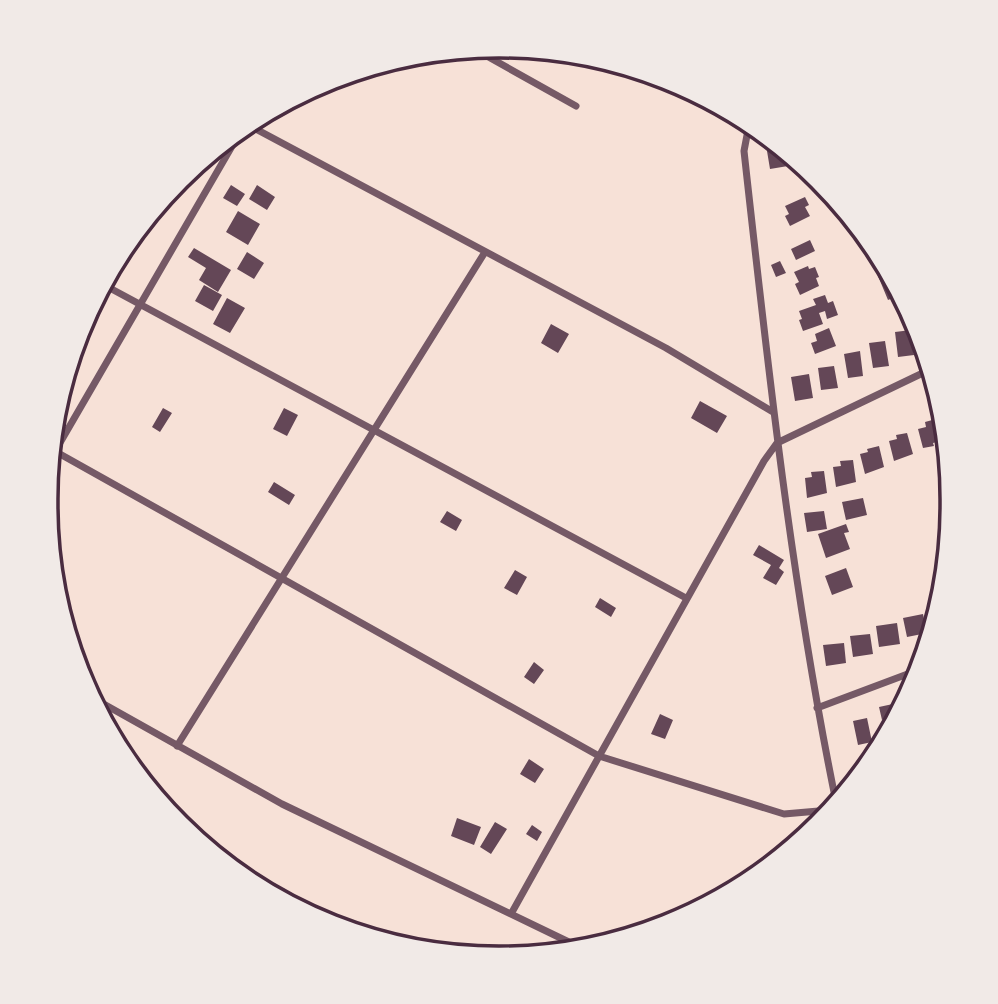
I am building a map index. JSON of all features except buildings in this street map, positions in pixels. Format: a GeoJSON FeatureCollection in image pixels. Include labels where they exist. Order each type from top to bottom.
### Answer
{"type":"FeatureCollection","features":[{"type":"Feature","properties":{"kind":"street"},"geometry":{"type":"LineString","coordinates":[[491,58],[576,106]]}},
{"type":"Feature","properties":{"kind":"street"},"geometry":{"type":"LineString","coordinates":[[257,130],[666,348],[773,412]]}},
{"type":"Feature","properties":{"kind":"street"},"geometry":{"type":"LineString","coordinates":[[747,134],[744,151],[777,443],[817,708],[834,792]]}},
{"type":"Feature","properties":{"kind":"street"},"geometry":{"type":"LineString","coordinates":[[63,433],[231,149]]}},
{"type":"Feature","properties":{"kind":"street"},"geometry":{"type":"LineString","coordinates":[[177,746],[485,252]]}},
{"type":"Feature","properties":{"kind":"street"},"geometry":{"type":"LineString","coordinates":[[111,289],[686,598]]}},
{"type":"Feature","properties":{"kind":"street"},"geometry":{"type":"LineString","coordinates":[[511,914],[686,598],[777,443],[922,374]]}},
{"type":"Feature","properties":{"kind":"street"},"geometry":{"type":"LineString","coordinates":[[61,454],[599,756],[784,814],[817,811]]}},
{"type":"Feature","properties":{"kind":"street"},"geometry":{"type":"LineString","coordinates":[[817,708],[907,674]]}},
{"type":"Feature","properties":{"kind":"street"},"geometry":{"type":"LineString","coordinates":[[106,705],[282,804],[566,941]]}}]}
